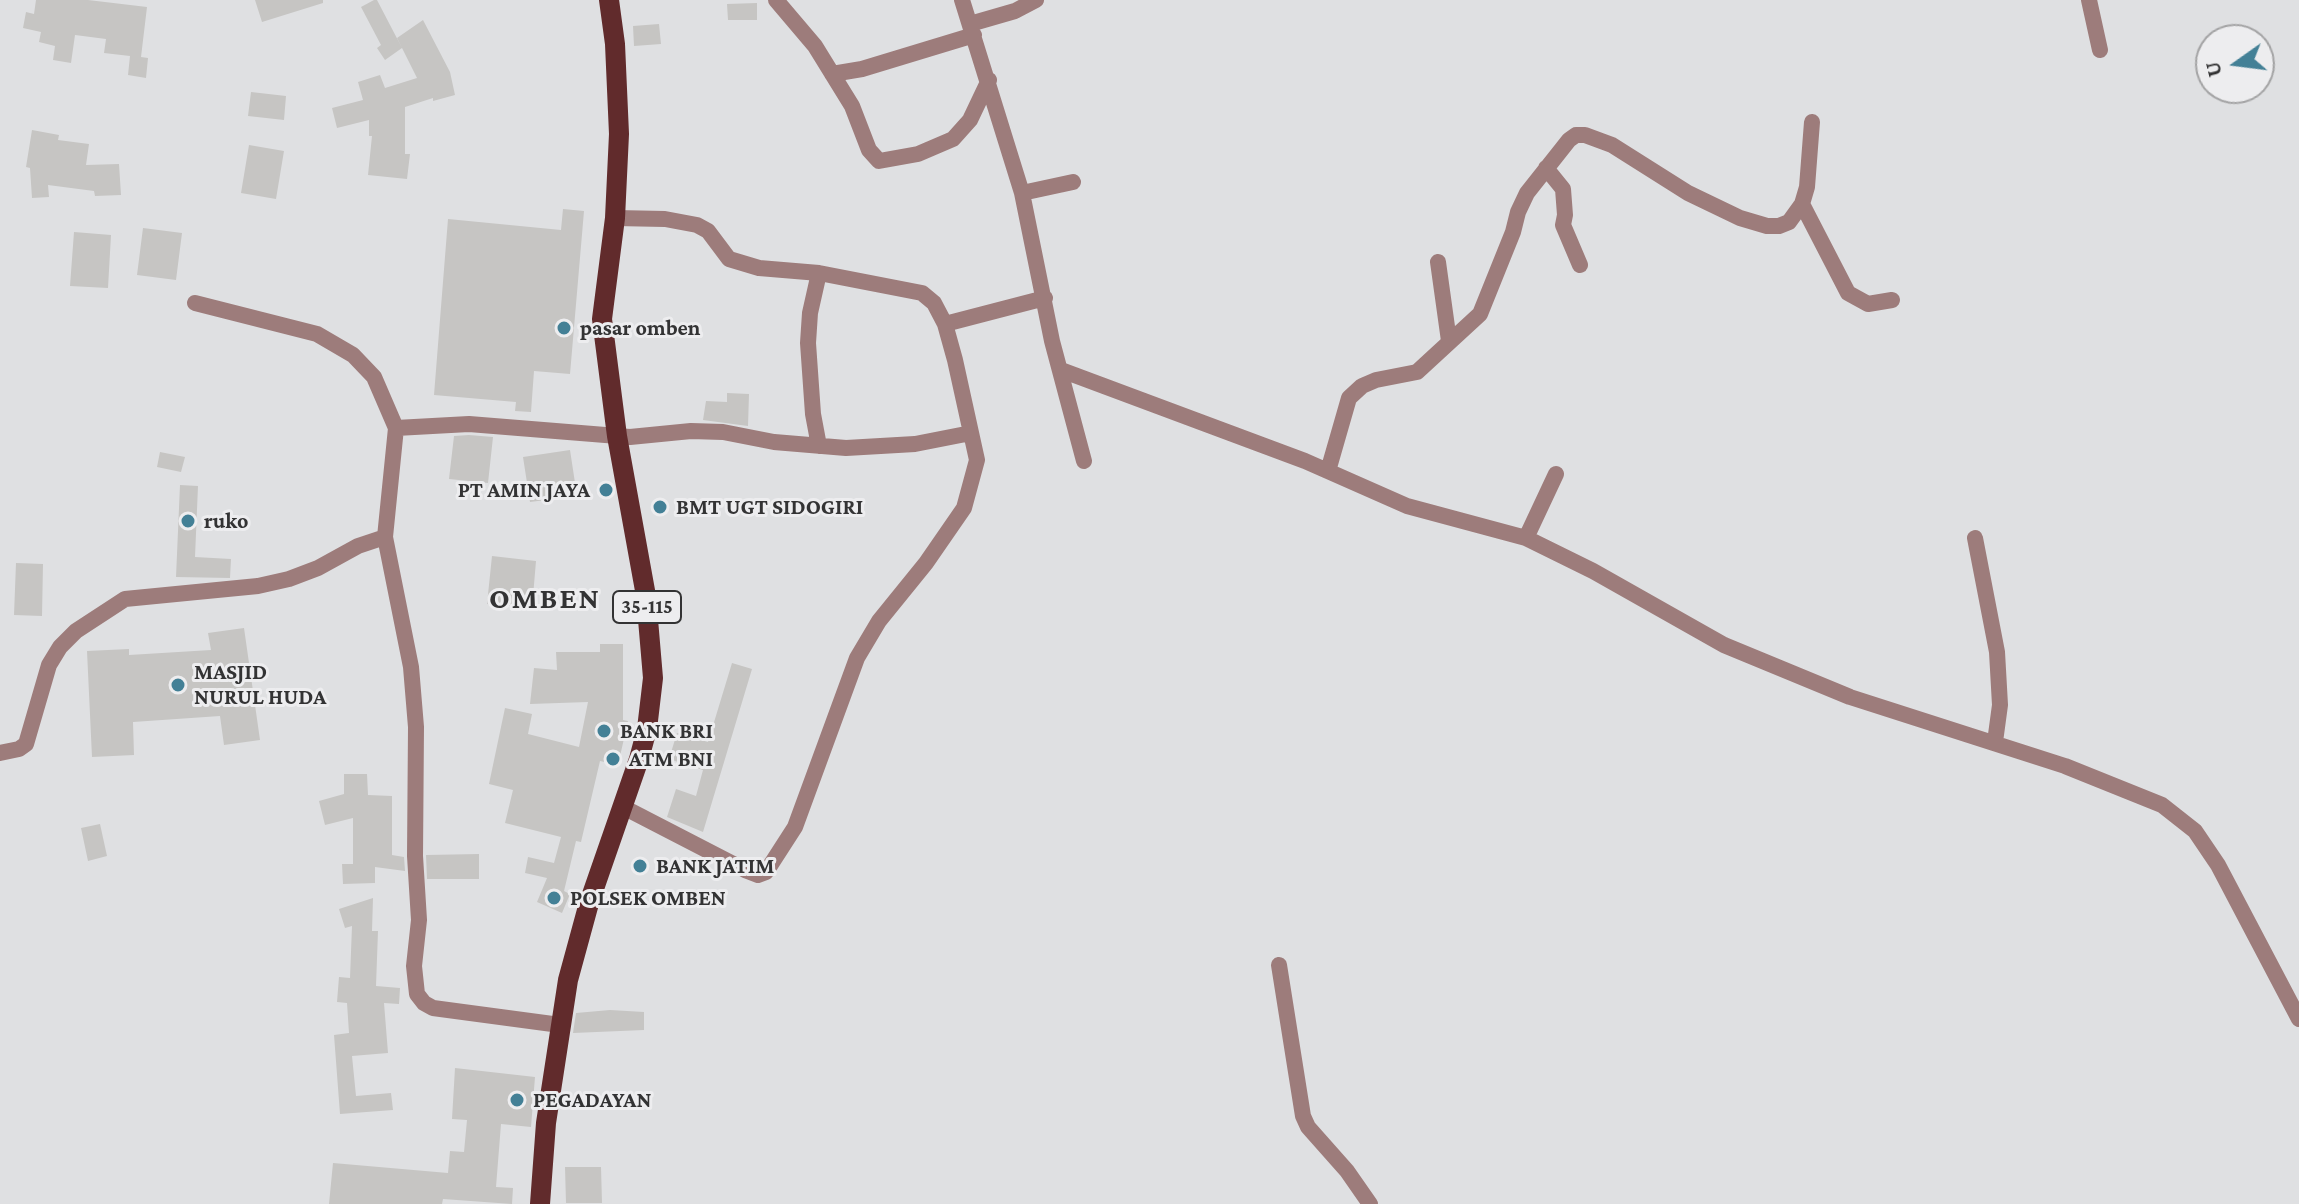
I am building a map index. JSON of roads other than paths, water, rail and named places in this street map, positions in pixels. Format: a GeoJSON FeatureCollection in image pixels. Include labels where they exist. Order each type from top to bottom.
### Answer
{"type":"FeatureCollection","features":[{"type":"Feature","properties":{"kind":"main road","name":"35-115"},"geometry":{"type":"LineString","coordinates":[[540,1204],[546,1123],[560,1025],[589,903],[647,729],[653,678],[646,596],[617,436],[602,319],[615,218],[619,134],[615,44],[609,0]]}},
{"type":"Feature","properties":{"kind":"street"},"geometry":{"type":"LineString","coordinates":[[776,0],[804,31],[832,74],[852,106],[869,150],[879,161],[918,154],[953,139],[970,120],[989,80]]}},
{"type":"Feature","properties":{"kind":"street"},"geometry":{"type":"LineString","coordinates":[[962,0],[1022,193],[1084,461]]}},
{"type":"Feature","properties":{"kind":"street"},"geometry":{"type":"LineString","coordinates":[[832,74],[862,69],[972,30],[1036,0]]}},
{"type":"Feature","properties":{"kind":"street"},"geometry":{"type":"LineString","coordinates":[[2089,0],[2100,50]]}},
{"type":"Feature","properties":{"kind":"street"},"geometry":{"type":"LineString","coordinates":[[1328,471],[1349,398],[1362,386],[1376,380],[1417,372],[1480,314],[1527,193],[1569,140],[1576,135],[1585,135],[1612,145],[1688,193],[1740,218],[1767,226],[1779,226],[1789,222],[1802,204],[1807,187],[1812,122]]}},
{"type":"Feature","properties":{"kind":"street"},"geometry":{"type":"LineString","coordinates":[[1546,168],[1563,189],[1563,225],[1580,265]]}},
{"type":"Feature","properties":{"kind":"street"},"geometry":{"type":"LineString","coordinates":[[1022,193],[1073,182]]}},
{"type":"Feature","properties":{"kind":"street"},"geometry":{"type":"LineString","coordinates":[[1802,204],[1848,293],[1868,304],[1892,300]]}},
{"type":"Feature","properties":{"kind":"street"},"geometry":{"type":"LineString","coordinates":[[615,218],[665,219],[697,225],[708,231],[729,259],[759,268],[819,273],[922,293],[934,303],[945,324],[971,433],[976,469],[964,508],[926,563],[879,621],[857,658],[795,827],[766,872],[758,875],[745,870],[623,807]]}},
{"type":"Feature","properties":{"kind":"street"},"geometry":{"type":"LineString","coordinates":[[1438,262],[1449,341]]}},
{"type":"Feature","properties":{"kind":"street"},"geometry":{"type":"LineString","coordinates":[[819,273],[810,313],[808,343],[813,414],[819,446]]}},
{"type":"Feature","properties":{"kind":"street"},"geometry":{"type":"LineString","coordinates":[[945,324],[1045,298]]}},
{"type":"Feature","properties":{"kind":"street"},"geometry":{"type":"LineString","coordinates":[[195,303],[317,334],[353,355],[374,377],[396,428],[385,537],[411,667],[415,712],[414,844],[419,920],[414,982],[417,994],[433,1008],[560,1025]]}},
{"type":"Feature","properties":{"kind":"street"},"geometry":{"type":"LineString","coordinates":[[1061,370],[1328,471],[1407,506],[1526,538],[1593,571],[1724,645],[1879,708],[1995,742],[2162,805],[2188,824],[2218,865],[2299,1019]]}},
{"type":"Feature","properties":{"kind":"street"},"geometry":{"type":"LineString","coordinates":[[396,428],[481,425],[617,436],[723,432],[774,442],[876,448],[971,433]]}},
{"type":"Feature","properties":{"kind":"street"},"geometry":{"type":"LineString","coordinates":[[1526,538],[1556,474]]}},
{"type":"Feature","properties":{"kind":"street"},"geometry":{"type":"LineString","coordinates":[[0,753],[19,749],[26,744],[49,665],[60,647],[76,631],[125,599],[223,591],[274,583],[318,568],[358,546],[385,537]]}},
{"type":"Feature","properties":{"kind":"street"},"geometry":{"type":"LineString","coordinates":[[1975,538],[1997,652],[2000,705],[1995,742]]}},
{"type":"Feature","properties":{"kind":"street"},"geometry":{"type":"LineString","coordinates":[[1279,965],[1303,1116],[1308,1127],[1347,1171],[1370,1204]]}},
{"type":"Feature","properties":{"kind":"place","name":"pasar omben"},"geometry":{"type":"Point","coordinates":[564,328]}},
{"type":"Feature","properties":{"kind":"place","name":"PT AMIN JAYA"},"geometry":{"type":"Point","coordinates":[606,490]}},
{"type":"Feature","properties":{"kind":"place","name":"BMT UGT SIDOGIRI"},"geometry":{"type":"Point","coordinates":[660,507]}},
{"type":"Feature","properties":{"kind":"place","name":"ruko"},"geometry":{"type":"Point","coordinates":[188,521]}},
{"type":"Feature","properties":{"kind":"place","name":"MASJID NURUL HUDA"},"geometry":{"type":"Point","coordinates":[178,685]}},
{"type":"Feature","properties":{"kind":"place","name":"BANK BRI"},"geometry":{"type":"Point","coordinates":[604,731]}},
{"type":"Feature","properties":{"kind":"place","name":"ATM BNI"},"geometry":{"type":"Point","coordinates":[613,759]}},
{"type":"Feature","properties":{"kind":"place","name":"BANK JATIM"},"geometry":{"type":"Point","coordinates":[640,866]}},
{"type":"Feature","properties":{"kind":"place","name":"POLSEK OMBEN"},"geometry":{"type":"Point","coordinates":[554,898]}},
{"type":"Feature","properties":{"kind":"place","name":"PEGADAYAN"},"geometry":{"type":"Point","coordinates":[517,1100]}},
{"type":"Feature","properties":{"kind":"district","name":"OMBEN"},"geometry":{"type":"Point","coordinates":[545,599]}}]}
